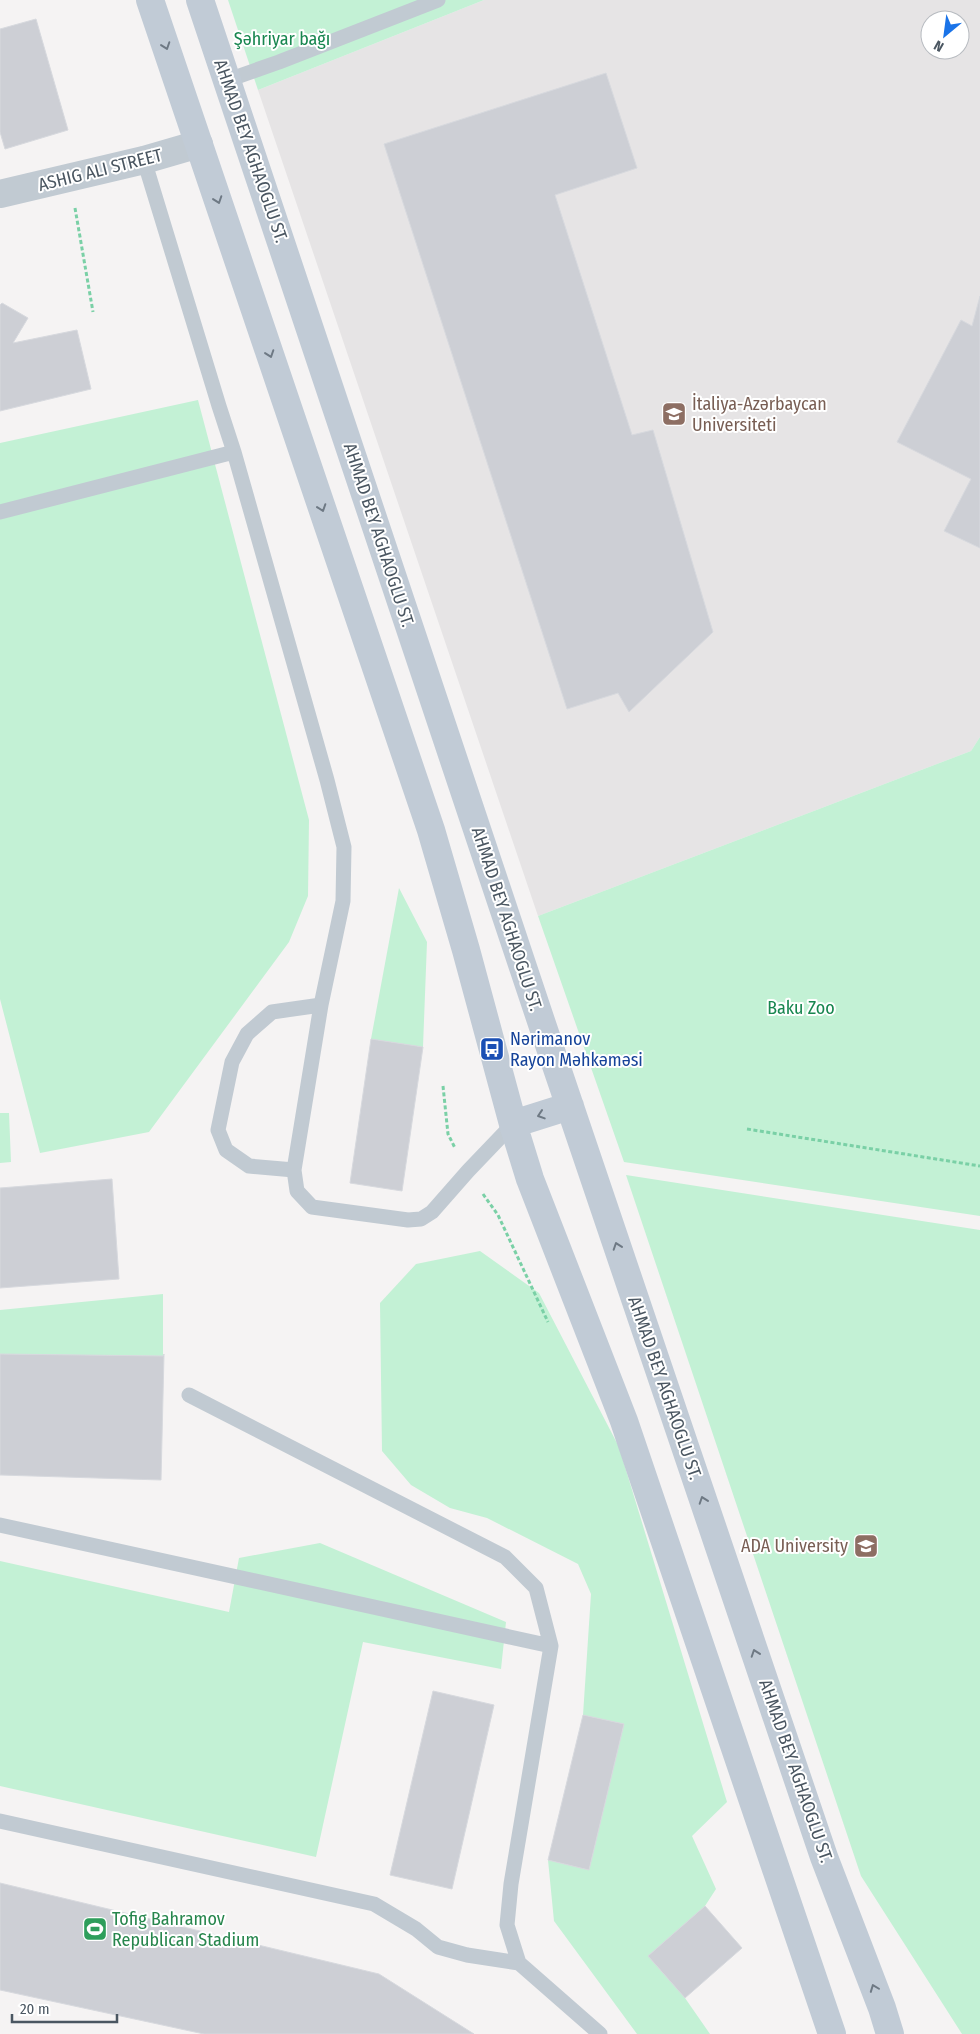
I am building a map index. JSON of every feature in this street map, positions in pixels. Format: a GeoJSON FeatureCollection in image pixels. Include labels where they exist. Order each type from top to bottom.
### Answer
{"type":"FeatureCollection","features":[{"type":"Feature","properties":{"kind":"street"},"geometry":{"type":"LineString","coordinates":[[150,0],[431,830],[466,950],[512,1124],[530,1179],[624,1421],[832,2034]]}},
{"type":"Feature","properties":{"kind":"street","name":"AHMAD BEY AGHAOGLU ST."},"geometry":{"type":"LineString","coordinates":[[200,0],[570,1106],[821,1848],[882,2008],[890,2034]]}},
{"type":"Feature","properties":{"kind":"street","name":"ASHIG ALI STREET"},"geometry":{"type":"LineString","coordinates":[[0,194],[144,160],[199,144]]}},
{"type":"Feature","properties":{"kind":"street"},"geometry":{"type":"LineString","coordinates":[[512,1124],[570,1106]]}},
{"type":"Feature","properties":{"kind":"lane"},"geometry":{"type":"LineString","coordinates":[[228,80],[438,0]]}},
{"type":"Feature","properties":{"kind":"lane"},"geometry":{"type":"LineString","coordinates":[[144,160],[218,406],[234,452],[327,780],[344,847],[343,900],[321,1004],[294,1170],[297,1191],[312,1207],[408,1220],[421,1219],[432,1212],[512,1124]]}},
{"type":"Feature","properties":{"kind":"lane"},"geometry":{"type":"LineString","coordinates":[[0,512],[234,452]]}},
{"type":"Feature","properties":{"kind":"lane"},"geometry":{"type":"LineString","coordinates":[[294,1170],[249,1166],[226,1150],[218,1130],[232,1062],[247,1034],[272,1012],[321,1004]]}},
{"type":"Feature","properties":{"kind":"lane"},"geometry":{"type":"LineString","coordinates":[[189,1395],[505,1557],[536,1588],[551,1646],[510,1892],[507,1925],[519,1963],[600,2034]]}},
{"type":"Feature","properties":{"kind":"lane"},"geometry":{"type":"LineString","coordinates":[[0,1524],[551,1646]]}},
{"type":"Feature","properties":{"kind":"lane"},"geometry":{"type":"LineString","coordinates":[[0,1821],[374,1904],[416,1929],[438,1947],[467,1955],[519,1963]]}},
{"type":"Feature","properties":{"kind":"path"},"geometry":{"type":"LineString","coordinates":[[69,178],[94,312]]}},
{"type":"Feature","properties":{"kind":"path"},"geometry":{"type":"LineString","coordinates":[[443,1086],[448,1134],[468,1171],[498,1215],[551,1328]]}},
{"type":"Feature","properties":{"kind":"path"},"geometry":{"type":"LineString","coordinates":[[747,1129],[980,1166]]}},
{"type":"Feature","properties":{"kind":"shaded area","name":"İtaliya-Azərbaycan Universiteti"},"geometry":{"type":"Polygon","coordinates":[[[484,0],[980,0],[980,737],[971,751],[538,916],[258,90],[484,0]]]}},
{"type":"Feature","properties":{"kind":"green space","name":"Şəhriyar bağı"},"geometry":{"type":"Polygon","coordinates":[[[228,0],[484,0],[258,90],[228,0]]]}},
{"type":"Feature","properties":{"kind":"green space"},"geometry":{"type":"Polygon","coordinates":[[[198,400],[309,820],[308,896],[289,942],[149,1132],[40,1153],[0,999],[0,443],[198,400]]]}},
{"type":"Feature","properties":{"kind":"green space","name":"Baku Zoo"},"geometry":{"type":"Polygon","coordinates":[[[980,737],[980,1216],[624,1162],[538,916],[971,751],[980,737]]]}},
{"type":"Feature","properties":{"kind":"green space"},"geometry":{"type":"Polygon","coordinates":[[[399,888],[427,942],[423,1047],[371,1039],[399,888]]]}},
{"type":"Feature","properties":{"kind":"green space"},"geometry":{"type":"Polygon","coordinates":[[[0,1113],[9,1113],[11,1162],[0,1163],[0,1113]]]}},
{"type":"Feature","properties":{"kind":"green space","name":"ADA University"},"geometry":{"type":"Polygon","coordinates":[[[626,1175],[980,1230],[980,2034],[962,2034],[861,1876],[626,1175]]]}},
{"type":"Feature","properties":{"kind":"green space"},"geometry":{"type":"Polygon","coordinates":[[[480,1251],[539,1293],[619,1447],[727,1802],[692,1836],[716,1889],[705,1906],[648,1956],[685,1998],[710,2034],[637,2034],[554,1921],[548,1860],[589,1870],[624,1724],[583,1715],[591,1594],[578,1564],[487,1518],[450,1508],[411,1485],[382,1451],[380,1303],[416,1264],[480,1251]]]}},
{"type":"Feature","properties":{"kind":"green space"},"geometry":{"type":"Polygon","coordinates":[[[163,1294],[163,1356],[0,1354],[0,1310],[163,1294]]]}},
{"type":"Feature","properties":{"kind":"green space"},"geometry":{"type":"Polygon","coordinates":[[[320,1543],[506,1622],[501,1669],[363,1642],[316,1857],[0,1786],[0,1561],[229,1612],[239,1558],[320,1543]]]}},
{"type":"Feature","properties":{"kind":"building"},"geometry":{"type":"Polygon","coordinates":[[[36,19],[68,130],[5,149],[0,132],[0,29],[36,19]]]}},
{"type":"Feature","properties":{"kind":"building"},"geometry":{"type":"Polygon","coordinates":[[[606,73],[637,168],[555,195],[632,435],[653,430],[713,632],[629,712],[618,693],[567,709],[384,144],[606,73]]]}},
{"type":"Feature","properties":{"kind":"building"},"geometry":{"type":"Polygon","coordinates":[[[980,296],[980,548],[944,531],[971,479],[897,442],[961,320],[972,326],[980,296]]]}},
{"type":"Feature","properties":{"kind":"building"},"geometry":{"type":"Polygon","coordinates":[[[2,303],[28,318],[13,343],[77,330],[91,389],[0,411],[0,305],[2,303]]]}},
{"type":"Feature","properties":{"kind":"building"},"geometry":{"type":"Polygon","coordinates":[[[371,1039],[423,1047],[402,1191],[350,1183],[371,1039]]]}},
{"type":"Feature","properties":{"kind":"building"},"geometry":{"type":"Polygon","coordinates":[[[112,1179],[119,1279],[0,1288],[0,1188],[112,1179]]]}},
{"type":"Feature","properties":{"kind":"building"},"geometry":{"type":"Polygon","coordinates":[[[0,1354],[163,1356],[164,1354],[161,1480],[0,1475],[0,1354]]]}},
{"type":"Feature","properties":{"kind":"building"},"geometry":{"type":"Polygon","coordinates":[[[433,1691],[494,1705],[452,1889],[390,1875],[433,1691]]]}},
{"type":"Feature","properties":{"kind":"building"},"geometry":{"type":"Polygon","coordinates":[[[583,1715],[624,1724],[589,1870],[548,1860],[583,1715]]]}},
{"type":"Feature","properties":{"kind":"building","name":"Tofig Bahramov Republican Stadium"},"geometry":{"type":"Polygon","coordinates":[[[0,1883],[379,1974],[474,2034],[204,2034],[0,1990],[0,1883]]]}},
{"type":"Feature","properties":{"kind":"building"},"geometry":{"type":"Polygon","coordinates":[[[705,1906],[742,1948],[685,1998],[648,1956],[705,1906]]]}},
{"type":"Feature","properties":{"kind":"place","name":"İtaliya-Azərbaycan Universiteti"},"geometry":{"type":"Point","coordinates":[674,414]}},
{"type":"Feature","properties":{"kind":"place","name":"Nərimanov Rayon Məhkəməsi"},"geometry":{"type":"Point","coordinates":[492,1049]}},
{"type":"Feature","properties":{"kind":"place","name":"ADA University"},"geometry":{"type":"Point","coordinates":[866,1546]}},
{"type":"Feature","properties":{"kind":"place","name":"Tofig Bahramov Republican Stadium"},"geometry":{"type":"Point","coordinates":[95,1929]}}]}
